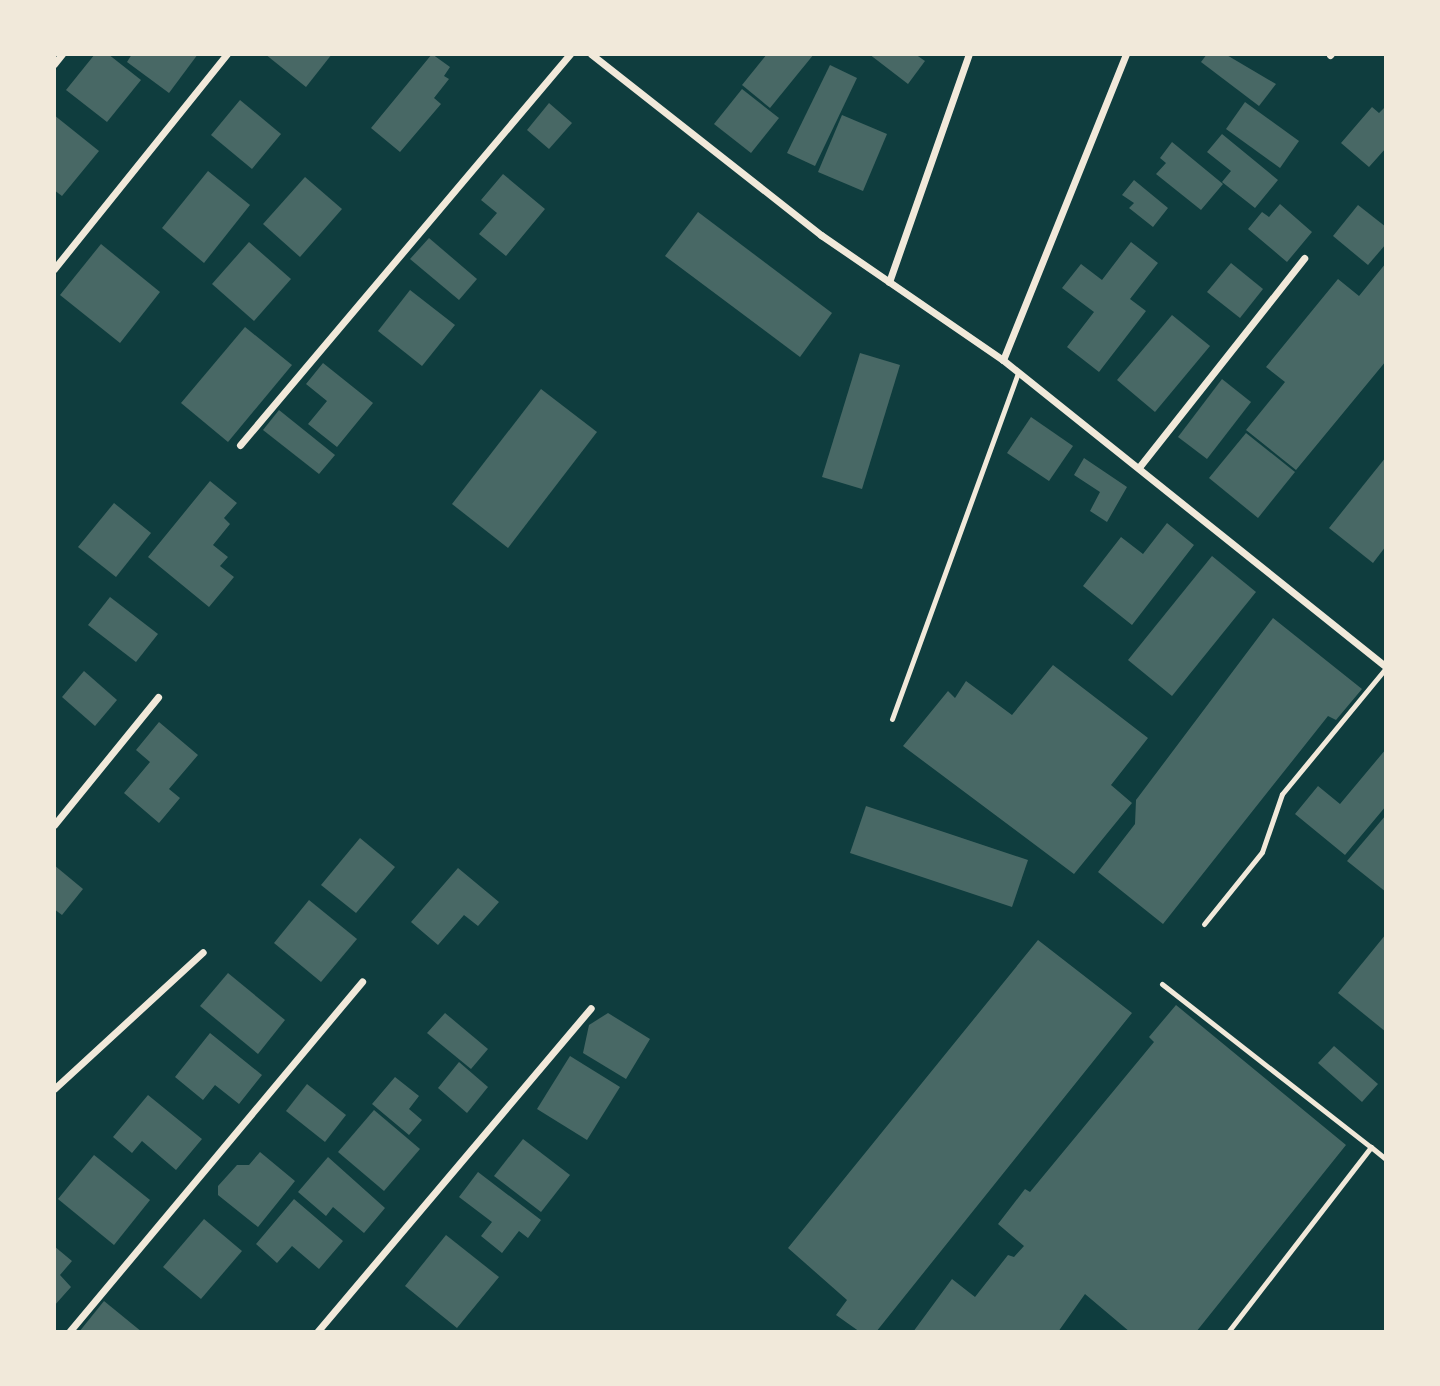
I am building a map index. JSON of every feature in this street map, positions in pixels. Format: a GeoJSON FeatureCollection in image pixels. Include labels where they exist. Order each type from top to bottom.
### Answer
{"type":"FeatureCollection","features":[{"type":"Feature","properties":{"kind":"street"},"geometry":{"type":"LineString","coordinates":[[54,64],[62,54]]}},
{"type":"Feature","properties":{"kind":"street"},"geometry":{"type":"LineString","coordinates":[[54,269],[227,54]]}},
{"type":"Feature","properties":{"kind":"street"},"geometry":{"type":"LineString","coordinates":[[240,445],[570,54]]}},
{"type":"Feature","properties":{"kind":"street"},"geometry":{"type":"LineString","coordinates":[[591,54],[717,156],[888,282],[1003,360],[1140,466],[1386,668]]}},
{"type":"Feature","properties":{"kind":"street"},"geometry":{"type":"LineString","coordinates":[[888,282],[970,54]]}},
{"type":"Feature","properties":{"kind":"street"},"geometry":{"type":"LineString","coordinates":[[1003,360],[1126,54]]}},
{"type":"Feature","properties":{"kind":"street"},"geometry":{"type":"LineString","coordinates":[[1140,466],[1304,258]]}},
{"type":"Feature","properties":{"kind":"street"},"geometry":{"type":"LineString","coordinates":[[54,825],[158,697]]}},
{"type":"Feature","properties":{"kind":"street"},"geometry":{"type":"LineString","coordinates":[[54,1089],[203,953]]}},
{"type":"Feature","properties":{"kind":"street"},"geometry":{"type":"LineString","coordinates":[[69,1332],[362,981]]}},
{"type":"Feature","properties":{"kind":"street"},"geometry":{"type":"LineString","coordinates":[[317,1332],[591,1008]]}},
{"type":"Feature","properties":{"kind":"lane"},"geometry":{"type":"LineString","coordinates":[[892,719],[1018,372]]}},
{"type":"Feature","properties":{"kind":"lane"},"geometry":{"type":"LineString","coordinates":[[1203,924],[1262,852],[1282,794],[1386,668]]}},
{"type":"Feature","properties":{"kind":"lane"},"geometry":{"type":"LineString","coordinates":[[1162,984],[1386,1159]]}},
{"type":"Feature","properties":{"kind":"lane"},"geometry":{"type":"LineString","coordinates":[[1228,1332],[1371,1147]]}},
{"type":"Feature","properties":{"kind":"building"},"geometry":{"type":"Polygon","coordinates":[[[95,54],[108,54],[141,80],[107,122],[66,90],[95,54]]]}},
{"type":"Feature","properties":{"kind":"building"},"geometry":{"type":"Polygon","coordinates":[[[132,54],[198,54],[169,93],[127,62],[132,54]]]}},
{"type":"Feature","properties":{"kind":"building"},"geometry":{"type":"Polygon","coordinates":[[[265,54],[332,54],[306,87],[265,54]]]}},
{"type":"Feature","properties":{"kind":"building"},"geometry":{"type":"Polygon","coordinates":[[[432,54],[450,67],[444,76],[449,79],[434,98],[441,104],[400,152],[371,128],[432,54]]]}},
{"type":"Feature","properties":{"kind":"building"},"geometry":{"type":"Polygon","coordinates":[[[767,54],[814,54],[770,108],[742,85],[767,54]]]}},
{"type":"Feature","properties":{"kind":"building"},"geometry":{"type":"Polygon","coordinates":[[[869,54],[915,54],[925,61],[908,84],[869,54]]]}},
{"type":"Feature","properties":{"kind":"building"},"geometry":{"type":"Polygon","coordinates":[[[1207,54],[1225,54],[1276,84],[1259,106],[1201,62],[1207,54]]]}},
{"type":"Feature","properties":{"kind":"building"},"geometry":{"type":"Polygon","coordinates":[[[830,65],[857,78],[815,166],[787,153],[830,65]]]}},
{"type":"Feature","properties":{"kind":"building"},"geometry":{"type":"Polygon","coordinates":[[[742,89],[779,118],[751,153],[714,124],[742,89]]]}},
{"type":"Feature","properties":{"kind":"building"},"geometry":{"type":"Polygon","coordinates":[[[240,100],[281,134],[252,169],[211,135],[240,100]]]}},
{"type":"Feature","properties":{"kind":"building"},"geometry":{"type":"Polygon","coordinates":[[[1245,102],[1299,141],[1280,168],[1226,129],[1245,102]]]}},
{"type":"Feature","properties":{"kind":"building"},"geometry":{"type":"Polygon","coordinates":[[[549,103],[572,123],[549,149],[527,130],[549,103]]]}},
{"type":"Feature","properties":{"kind":"building"},"geometry":{"type":"Polygon","coordinates":[[[1386,106],[1386,148],[1369,167],[1341,143],[1372,107],[1379,113],[1386,106]]]}},
{"type":"Feature","properties":{"kind":"building"},"geometry":{"type":"Polygon","coordinates":[[[54,115],[99,151],[62,196],[54,190],[54,115]]]}},
{"type":"Feature","properties":{"kind":"building"},"geometry":{"type":"Polygon","coordinates":[[[842,115],[887,134],[863,191],[818,172],[842,115]]]}},
{"type":"Feature","properties":{"kind":"building"},"geometry":{"type":"Polygon","coordinates":[[[1222,134],[1278,180],[1255,208],[1222,182],[1231,171],[1207,152],[1222,134]]]}},
{"type":"Feature","properties":{"kind":"building"},"geometry":{"type":"Polygon","coordinates":[[[1172,142],[1223,184],[1201,210],[1156,174],[1166,163],[1160,158],[1172,142]]]}},
{"type":"Feature","properties":{"kind":"building"},"geometry":{"type":"Polygon","coordinates":[[[208,171],[250,205],[204,263],[162,228],[208,171]]]}},
{"type":"Feature","properties":{"kind":"building"},"geometry":{"type":"Polygon","coordinates":[[[503,174],[545,209],[506,256],[479,234],[497,213],[481,200],[503,174]]]}},
{"type":"Feature","properties":{"kind":"building"},"geometry":{"type":"Polygon","coordinates":[[[305,177],[342,209],[300,257],[263,224],[305,177]]]}},
{"type":"Feature","properties":{"kind":"building"},"geometry":{"type":"Polygon","coordinates":[[[1134,180],[1168,208],[1153,227],[1129,208],[1134,203],[1122,195],[1134,180]]]}},
{"type":"Feature","properties":{"kind":"building"},"geometry":{"type":"Polygon","coordinates":[[[1280,204],[1312,232],[1287,262],[1248,229],[1262,212],[1269,217],[1280,204]]]}},
{"type":"Feature","properties":{"kind":"building"},"geometry":{"type":"Polygon","coordinates":[[[1358,205],[1386,227],[1386,244],[1368,265],[1333,236],[1358,205]]]}},
{"type":"Feature","properties":{"kind":"building"},"geometry":{"type":"Polygon","coordinates":[[[698,212],[832,313],[800,357],[665,256],[698,212]]]}},
{"type":"Feature","properties":{"kind":"building"},"geometry":{"type":"Polygon","coordinates":[[[429,238],[477,279],[459,300],[410,259],[429,238]]]}},
{"type":"Feature","properties":{"kind":"building"},"geometry":{"type":"Polygon","coordinates":[[[249,242],[291,279],[254,321],[212,284],[249,242]]]}},
{"type":"Feature","properties":{"kind":"building"},"geometry":{"type":"Polygon","coordinates":[[[1131,242],[1158,263],[1130,299],[1146,311],[1099,372],[1067,347],[1094,312],[1062,288],[1081,264],[1102,280],[1131,242]]]}},
{"type":"Feature","properties":{"kind":"building"},"geometry":{"type":"Polygon","coordinates":[[[101,244],[160,292],[120,343],[60,295],[101,244]]]}},
{"type":"Feature","properties":{"kind":"building"},"geometry":{"type":"Polygon","coordinates":[[[1231,263],[1263,289],[1240,318],[1207,292],[1231,263]]]}},
{"type":"Feature","properties":{"kind":"building"},"geometry":{"type":"Polygon","coordinates":[[[1386,263],[1386,361],[1296,470],[1246,430],[1285,382],[1266,367],[1338,279],[1359,296],[1386,263]]]}},
{"type":"Feature","properties":{"kind":"building"},"geometry":{"type":"Polygon","coordinates":[[[410,290],[455,325],[422,366],[378,331],[410,290]]]}},
{"type":"Feature","properties":{"kind":"building"},"geometry":{"type":"Polygon","coordinates":[[[1172,315],[1210,346],[1155,412],[1117,380],[1172,315]]]}},
{"type":"Feature","properties":{"kind":"building"},"geometry":{"type":"Polygon","coordinates":[[[245,327],[292,365],[228,442],[181,403],[245,327]]]}},
{"type":"Feature","properties":{"kind":"building"},"geometry":{"type":"Polygon","coordinates":[[[860,353],[900,365],[862,489],[822,477],[860,353]]]}},
{"type":"Feature","properties":{"kind":"building"},"geometry":{"type":"Polygon","coordinates":[[[323,363],[373,403],[337,447],[308,424],[327,401],[306,384],[323,363]]]}},
{"type":"Feature","properties":{"kind":"building"},"geometry":{"type":"Polygon","coordinates":[[[1222,379],[1251,402],[1207,459],[1178,437],[1222,379]]]}},
{"type":"Feature","properties":{"kind":"building"},"geometry":{"type":"Polygon","coordinates":[[[541,389],[597,432],[508,548],[452,504],[541,389]]]}},
{"type":"Feature","properties":{"kind":"building"},"geometry":{"type":"Polygon","coordinates":[[[279,410],[335,455],[319,474],[263,430],[279,410]]]}},
{"type":"Feature","properties":{"kind":"building"},"geometry":{"type":"Polygon","coordinates":[[[1031,417],[1073,446],[1049,481],[1007,453],[1031,417]]]}},
{"type":"Feature","properties":{"kind":"building"},"geometry":{"type":"Polygon","coordinates":[[[1246,433],[1295,472],[1258,518],[1209,478],[1246,433]]]}},
{"type":"Feature","properties":{"kind":"building"},"geometry":{"type":"Polygon","coordinates":[[[1386,457],[1386,546],[1373,563],[1329,528],[1386,457]]]}},
{"type":"Feature","properties":{"kind":"building"},"geometry":{"type":"Polygon","coordinates":[[[1084,458],[1127,487],[1107,522],[1090,511],[1100,492],[1074,475],[1084,458]]]}},
{"type":"Feature","properties":{"kind":"building"},"geometry":{"type":"Polygon","coordinates":[[[210,481],[237,503],[224,518],[230,524],[213,545],[228,557],[220,566],[234,577],[209,607],[148,557],[210,481]]]}},
{"type":"Feature","properties":{"kind":"building"},"geometry":{"type":"Polygon","coordinates":[[[114,503],[151,533],[116,577],[78,547],[114,503]]]}},
{"type":"Feature","properties":{"kind":"building"},"geometry":{"type":"Polygon","coordinates":[[[1167,523],[1194,545],[1132,625],[1083,586],[1121,537],[1143,554],[1167,523]]]}},
{"type":"Feature","properties":{"kind":"building"},"geometry":{"type":"Polygon","coordinates":[[[1212,556],[1256,592],[1172,696],[1128,660],[1212,556]]]}},
{"type":"Feature","properties":{"kind":"building"},"geometry":{"type":"Polygon","coordinates":[[[110,597],[158,634],[136,662],[88,625],[110,597]]]}},
{"type":"Feature","properties":{"kind":"building"},"geometry":{"type":"Polygon","coordinates":[[[1273,618],[1362,689],[1336,720],[1328,716],[1163,924],[1098,872],[1135,824],[1136,800],[1273,618]]]}},
{"type":"Feature","properties":{"kind":"building"},"geometry":{"type":"Polygon","coordinates":[[[1053,665],[1148,738],[1111,785],[1132,803],[1074,874],[903,746],[948,691],[955,698],[966,681],[1012,715],[1053,665]]]}},
{"type":"Feature","properties":{"kind":"building"},"geometry":{"type":"Polygon","coordinates":[[[84,671],[117,700],[95,726],[62,697],[84,671]]]}},
{"type":"Feature","properties":{"kind":"building"},"geometry":{"type":"Polygon","coordinates":[[[159,722],[198,755],[169,789],[180,798],[159,823],[124,793],[150,762],[136,750],[159,722]]]}},
{"type":"Feature","properties":{"kind":"building"},"geometry":{"type":"Polygon","coordinates":[[[1386,749],[1386,806],[1345,855],[1295,814],[1318,786],[1340,804],[1386,749]]]}},
{"type":"Feature","properties":{"kind":"building"},"geometry":{"type":"Polygon","coordinates":[[[866,806],[1028,860],[1012,907],[850,853],[866,806]]]}},
{"type":"Feature","properties":{"kind":"building"},"geometry":{"type":"Polygon","coordinates":[[[1386,815],[1386,892],[1347,861],[1386,815]]]}},
{"type":"Feature","properties":{"kind":"building"},"geometry":{"type":"Polygon","coordinates":[[[360,838],[395,867],[356,913],[321,885],[360,838]]]}},
{"type":"Feature","properties":{"kind":"building"},"geometry":{"type":"Polygon","coordinates":[[[54,865],[83,889],[62,915],[54,909],[54,865]]]}},
{"type":"Feature","properties":{"kind":"building"},"geometry":{"type":"Polygon","coordinates":[[[458,868],[499,902],[478,926],[464,915],[438,945],[411,922],[458,868]]]}},
{"type":"Feature","properties":{"kind":"building"},"geometry":{"type":"Polygon","coordinates":[[[309,900],[357,939],[321,982],[274,943],[309,900]]]}},
{"type":"Feature","properties":{"kind":"building"},"geometry":{"type":"Polygon","coordinates":[[[1386,934],[1386,1032],[1338,993],[1386,934]]]}},
{"type":"Feature","properties":{"kind":"building"},"geometry":{"type":"Polygon","coordinates":[[[1038,940],[1132,1013],[876,1332],[860,1332],[836,1315],[847,1300],[788,1248],[1038,940]]]}},
{"type":"Feature","properties":{"kind":"building"},"geometry":{"type":"Polygon","coordinates":[[[228,973],[285,1020],[258,1054],[200,1006],[228,973]]]}},
{"type":"Feature","properties":{"kind":"building"},"geometry":{"type":"Polygon","coordinates":[[[1176,1005],[1346,1145],[1196,1332],[1130,1332],[1085,1294],[1058,1332],[913,1332],[952,1279],[975,1297],[1008,1255],[1014,1257],[1024,1246],[998,1224],[1025,1189],[1030,1192],[1154,1042],[1149,1037],[1176,1005]]]}},
{"type":"Feature","properties":{"kind":"building"},"geometry":{"type":"Polygon","coordinates":[[[445,1013],[488,1049],[471,1069],[427,1033],[445,1013]]]}},
{"type":"Feature","properties":{"kind":"building"},"geometry":{"type":"Polygon","coordinates":[[[608,1013],[650,1039],[626,1079],[583,1053],[589,1025],[608,1013]]]}},
{"type":"Feature","properties":{"kind":"building"},"geometry":{"type":"Polygon","coordinates":[[[210,1033],[262,1075],[239,1104],[215,1085],[203,1100],[175,1077],[210,1033]]]}},
{"type":"Feature","properties":{"kind":"building"},"geometry":{"type":"Polygon","coordinates":[[[1334,1046],[1378,1084],[1362,1102],[1318,1063],[1334,1046]]]}},
{"type":"Feature","properties":{"kind":"building"},"geometry":{"type":"Polygon","coordinates":[[[570,1056],[620,1087],[587,1140],[537,1109],[570,1056]]]}},
{"type":"Feature","properties":{"kind":"building"},"geometry":{"type":"Polygon","coordinates":[[[459,1062],[488,1087],[467,1113],[438,1088],[459,1062]]]}},
{"type":"Feature","properties":{"kind":"building"},"geometry":{"type":"Polygon","coordinates":[[[395,1077],[419,1096],[409,1109],[422,1120],[409,1135],[372,1104],[395,1077]]]}},
{"type":"Feature","properties":{"kind":"building"},"geometry":{"type":"Polygon","coordinates":[[[307,1084],[346,1115],[325,1142],[286,1111],[307,1084]]]}},
{"type":"Feature","properties":{"kind":"building"},"geometry":{"type":"Polygon","coordinates":[[[148,1095],[202,1139],[176,1170],[142,1141],[132,1153],[113,1137],[148,1095]]]}},
{"type":"Feature","properties":{"kind":"building"},"geometry":{"type":"Polygon","coordinates":[[[374,1110],[420,1149],[384,1191],[338,1152],[374,1110]]]}},
{"type":"Feature","properties":{"kind":"building"},"geometry":{"type":"Polygon","coordinates":[[[523,1139],[570,1175],[541,1212],[494,1176],[523,1139]]]}},
{"type":"Feature","properties":{"kind":"building"},"geometry":{"type":"Polygon","coordinates":[[[260,1152],[295,1181],[258,1227],[218,1195],[218,1186],[237,1165],[249,1165],[260,1152]]]}},
{"type":"Feature","properties":{"kind":"building"},"geometry":{"type":"Polygon","coordinates":[[[94,1155],[150,1200],[114,1245],[58,1199],[94,1155]]]}},
{"type":"Feature","properties":{"kind":"building"},"geometry":{"type":"Polygon","coordinates":[[[328,1157],[385,1208],[364,1233],[333,1207],[326,1216],[298,1192],[328,1157]]]}},
{"type":"Feature","properties":{"kind":"building"},"geometry":{"type":"Polygon","coordinates":[[[478,1172],[541,1220],[528,1238],[519,1231],[502,1253],[481,1236],[492,1222],[459,1197],[478,1172]]]}},
{"type":"Feature","properties":{"kind":"building"},"geometry":{"type":"Polygon","coordinates":[[[294,1199],[343,1241],[319,1269],[292,1246],[277,1263],[256,1244],[294,1199]]]}},
{"type":"Feature","properties":{"kind":"building"},"geometry":{"type":"Polygon","coordinates":[[[204,1219],[242,1251],[201,1299],[163,1267],[204,1219]]]}},
{"type":"Feature","properties":{"kind":"building"},"geometry":{"type":"Polygon","coordinates":[[[446,1235],[499,1277],[457,1328],[405,1286],[446,1235]]]}},
{"type":"Feature","properties":{"kind":"building"},"geometry":{"type":"Polygon","coordinates":[[[54,1246],[72,1261],[60,1275],[71,1287],[54,1306],[54,1246]]]}},
{"type":"Feature","properties":{"kind":"building"},"geometry":{"type":"Polygon","coordinates":[[[104,1301],[142,1332],[79,1332],[104,1301]]]}}]}
